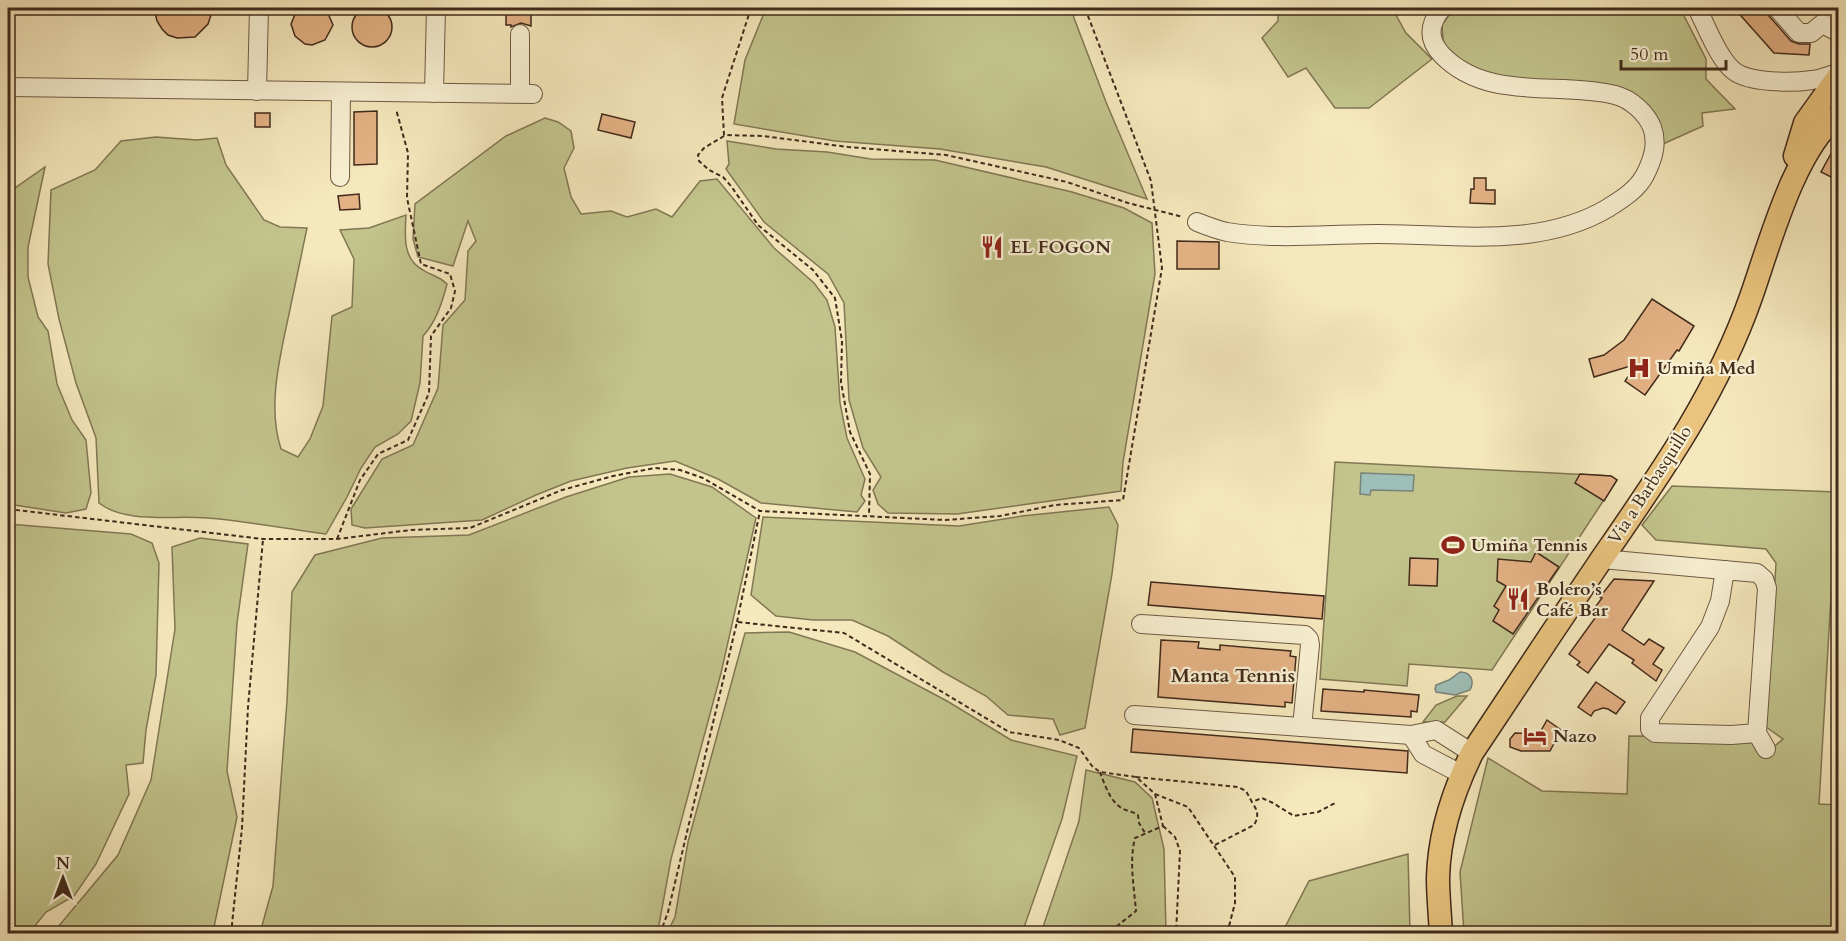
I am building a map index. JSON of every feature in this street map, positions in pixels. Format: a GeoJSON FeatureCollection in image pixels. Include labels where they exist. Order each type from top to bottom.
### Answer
{"type":"FeatureCollection","features":[{"type":"Feature","properties":{"kind":"main road"},"geometry":{"type":"LineString","coordinates":[[1838,75],[1839,87]]}},
{"type":"Feature","properties":{"kind":"main road","name":"Via a Barbasquillo"},"geometry":{"type":"LineString","coordinates":[[1789,190],[1799,139],[1805,123],[1838,75]]}},
{"type":"Feature","properties":{"kind":"main road","name":"Via a Barbasquillo"},"geometry":{"type":"LineString","coordinates":[[1441,933],[1438,878],[1441,847],[1444,828],[1461,774],[1472,753],[1667,464],[1713,387],[1742,323],[1789,190],[1817,136],[1839,115]]}},
{"type":"Feature","properties":{"kind":"street"},"geometry":{"type":"LineString","coordinates":[[257,91],[259,8]]}},
{"type":"Feature","properties":{"kind":"street"},"geometry":{"type":"LineString","coordinates":[[434,93],[436,8]]}},
{"type":"Feature","properties":{"kind":"street"},"geometry":{"type":"LineString","coordinates":[[1197,222],[1225,232],[1256,235],[1378,234],[1495,237],[1540,233],[1580,223],[1625,197],[1642,180],[1650,166],[1656,144],[1653,129],[1646,117],[1633,104],[1617,95],[1513,87],[1475,77],[1451,64],[1436,49],[1431,39],[1430,28],[1442,8]]}},
{"type":"Feature","properties":{"kind":"street"},"geometry":{"type":"LineString","coordinates":[[1697,8],[1723,58],[1734,71],[1750,78],[1798,81],[1812,81],[1838,75]]}},
{"type":"Feature","properties":{"kind":"street"},"geometry":{"type":"LineString","coordinates":[[1777,8],[1799,33],[1811,33],[1822,24],[1839,32]]}},
{"type":"Feature","properties":{"kind":"street"},"geometry":{"type":"LineString","coordinates":[[1830,8],[1839,11]]}},
{"type":"Feature","properties":{"kind":"street"},"geometry":{"type":"LineString","coordinates":[[8,87],[527,93],[520,34]]}},
{"type":"Feature","properties":{"kind":"street"},"geometry":{"type":"LineString","coordinates":[[340,177],[341,92]]}},
{"type":"Feature","properties":{"kind":"street"},"geometry":{"type":"LineString","coordinates":[[1602,559],[1725,570],[1757,573],[1764,579],[1767,588],[1762,741],[1731,735],[1655,733],[1650,729],[1650,718],[1710,627],[1720,601],[1725,570]]}},
{"type":"Feature","properties":{"kind":"street"},"geometry":{"type":"LineString","coordinates":[[1141,624],[1305,634],[1310,645],[1302,727]]}},
{"type":"Feature","properties":{"kind":"street"},"geometry":{"type":"LineString","coordinates":[[1134,714],[1411,735],[1436,730],[1472,753]]}},
{"type":"Feature","properties":{"kind":"street"},"geometry":{"type":"LineString","coordinates":[[1411,735],[1423,754],[1461,774]]}},
{"type":"Feature","properties":{"kind":"path"},"geometry":{"type":"LineString","coordinates":[[724,135],[722,98],[751,8]]}},
{"type":"Feature","properties":{"kind":"path"},"geometry":{"type":"LineString","coordinates":[[8,509],[263,539],[337,539],[411,530],[470,528],[562,490],[613,476],[655,468],[680,470],[703,478],[760,511],[945,520],[1000,516],[1055,505],[1122,500],[1162,268],[1151,182],[1085,8]]}},
{"type":"Feature","properties":{"kind":"path"},"geometry":{"type":"LineString","coordinates":[[337,539],[360,480],[378,454],[408,440],[429,393],[431,336],[451,308],[455,291],[450,274],[422,264],[407,198],[408,153],[391,92]]}},
{"type":"Feature","properties":{"kind":"path"},"geometry":{"type":"LineString","coordinates":[[869,516],[870,474],[850,432],[841,382],[842,341],[835,298],[813,270],[758,225],[723,177],[709,171],[699,161],[698,155],[704,148],[724,135],[763,136],[848,147],[946,155],[1066,182],[1128,203],[1175,214]]}},
{"type":"Feature","properties":{"kind":"path"},"geometry":{"type":"LineString","coordinates":[[660,933],[668,912],[737,622],[760,511]]}},
{"type":"Feature","properties":{"kind":"path"},"geometry":{"type":"LineString","coordinates":[[231,933],[242,828],[248,707],[263,539]]}},
{"type":"Feature","properties":{"kind":"path"},"geometry":{"type":"LineString","coordinates":[[737,622],[844,633],[1009,732],[1059,740],[1079,748],[1092,766],[1100,772],[1111,796],[1120,808],[1138,815],[1139,824],[1145,833]]}},
{"type":"Feature","properties":{"kind":"path"},"geometry":{"type":"LineString","coordinates":[[1100,772],[1238,786],[1246,791],[1256,808],[1257,820],[1254,825],[1215,845]]}},
{"type":"Feature","properties":{"kind":"path"},"geometry":{"type":"LineString","coordinates":[[1136,777],[1155,794],[1188,807],[1235,877],[1235,903],[1227,933]]}},
{"type":"Feature","properties":{"kind":"path"},"geometry":{"type":"LineString","coordinates":[[1155,794],[1163,826],[1175,837],[1180,850],[1176,933]]}},
{"type":"Feature","properties":{"kind":"path"},"geometry":{"type":"LineString","coordinates":[[1252,802],[1262,798],[1294,816],[1318,812],[1337,802]]}},
{"type":"Feature","properties":{"kind":"path"},"geometry":{"type":"LineString","coordinates":[[1107,933],[1136,911],[1132,850],[1136,838],[1163,826]]}},
{"type":"Feature","properties":{"kind":"green space"},"geometry":{"type":"Polygon","coordinates":[[[766,8],[1072,8],[1106,102],[1147,199],[1046,167],[940,149],[835,141],[734,124],[745,60],[766,8]]]}},
{"type":"Feature","properties":{"kind":"green space"},"geometry":{"type":"Polygon","coordinates":[[[1278,8],[1392,8],[1406,33],[1432,59],[1369,108],[1335,108],[1306,68],[1288,77],[1262,38],[1278,21],[1278,8]]]}},
{"type":"Feature","properties":{"kind":"green space"},"geometry":{"type":"Polygon","coordinates":[[[1454,8],[1680,8],[1706,59],[1706,79],[1735,109],[1702,113],[1703,126],[1663,144],[1648,110],[1479,73],[1448,51],[1443,40],[1442,25],[1454,8]]]}},
{"type":"Feature","properties":{"kind":"green space"},"geometry":{"type":"Polygon","coordinates":[[[545,118],[558,122],[571,131],[574,148],[564,168],[571,197],[581,214],[611,211],[627,217],[656,209],[672,217],[700,181],[717,179],[774,248],[814,283],[827,300],[835,327],[840,403],[847,438],[865,479],[861,495],[865,501],[857,512],[761,503],[718,479],[675,461],[627,468],[571,481],[482,520],[365,528],[352,525],[351,509],[382,459],[413,445],[438,388],[443,325],[465,300],[468,251],[476,241],[468,221],[453,266],[418,257],[413,239],[415,204],[506,136],[545,118]]]}},
{"type":"Feature","properties":{"kind":"green space"},"geometry":{"type":"Polygon","coordinates":[[[156,137],[197,140],[217,138],[226,165],[264,220],[280,227],[307,228],[276,382],[275,416],[281,449],[298,457],[310,439],[323,406],[332,316],[352,307],[354,259],[340,230],[369,228],[406,215],[406,246],[411,260],[447,284],[435,318],[423,336],[420,383],[411,421],[398,434],[375,447],[361,468],[326,534],[222,519],[136,516],[110,510],[99,503],[96,438],[76,383],[59,319],[48,264],[51,190],[95,170],[121,141],[156,137]]]}},
{"type":"Feature","properties":{"kind":"green space"},"geometry":{"type":"Polygon","coordinates":[[[727,141],[776,149],[827,152],[871,159],[935,160],[1072,192],[1124,208],[1152,223],[1155,274],[1123,462],[1121,491],[957,514],[888,513],[878,504],[873,490],[881,477],[863,448],[849,400],[844,303],[828,274],[764,222],[726,169],[729,164],[727,141]]]}},
{"type":"Feature","properties":{"kind":"green space"},"geometry":{"type":"Polygon","coordinates":[[[45,167],[28,247],[28,277],[38,317],[48,331],[57,384],[72,420],[86,440],[91,493],[86,509],[66,513],[8,504],[8,193],[45,167]]]}},
{"type":"Feature","properties":{"kind":"green space","name":"Umiña Tennis"},"geometry":{"type":"Polygon","coordinates":[[[1335,462],[1611,476],[1617,480],[1492,670],[1409,664],[1407,686],[1320,679],[1335,462]]]}},
{"type":"Feature","properties":{"kind":"green space"},"geometry":{"type":"Polygon","coordinates":[[[670,474],[712,487],[756,518],[721,673],[671,859],[659,925],[654,933],[260,933],[273,886],[287,701],[292,592],[315,555],[382,538],[469,535],[566,497],[629,477],[670,474]]]}},
{"type":"Feature","properties":{"kind":"green space"},"geometry":{"type":"Polygon","coordinates":[[[1672,486],[1837,492],[1819,804],[1838,805],[1838,933],[1464,933],[1460,872],[1488,758],[1542,791],[1627,794],[1629,736],[1750,737],[1762,757],[1783,739],[1766,727],[1776,563],[1766,549],[1656,540],[1642,525],[1672,486]]]}},
{"type":"Feature","properties":{"kind":"green space"},"geometry":{"type":"Polygon","coordinates":[[[1109,507],[1118,525],[1112,574],[1085,728],[1060,735],[1053,719],[1008,715],[986,696],[943,672],[888,636],[852,620],[813,620],[776,616],[751,595],[763,517],[959,526],[1022,516],[1109,507]]]}},
{"type":"Feature","properties":{"kind":"green space"},"geometry":{"type":"Polygon","coordinates":[[[8,524],[131,534],[152,543],[159,563],[156,675],[146,730],[143,763],[126,765],[129,794],[96,864],[74,896],[46,912],[29,933],[8,933],[8,524]]]}},
{"type":"Feature","properties":{"kind":"green space"},"geometry":{"type":"Polygon","coordinates":[[[200,538],[248,544],[237,623],[227,771],[237,817],[214,927],[216,933],[53,933],[118,855],[151,780],[175,629],[172,547],[200,538]]]}},
{"type":"Feature","properties":{"kind":"green space"},"geometry":{"type":"Polygon","coordinates":[[[789,632],[855,652],[947,701],[1011,740],[1077,756],[1062,819],[1022,933],[667,933],[675,917],[688,842],[745,633],[789,632]]]}},
{"type":"Feature","properties":{"kind":"green space"},"geometry":{"type":"Polygon","coordinates":[[[1457,696],[1467,696],[1445,722],[1423,722],[1436,705],[1457,696]]]}},
{"type":"Feature","properties":{"kind":"green space"},"geometry":{"type":"Polygon","coordinates":[[[1086,770],[1135,782],[1152,798],[1164,849],[1166,933],[1041,933],[1079,821],[1086,770]]]}},
{"type":"Feature","properties":{"kind":"green space"},"geometry":{"type":"Polygon","coordinates":[[[1408,854],[1410,933],[1282,933],[1309,881],[1408,854]]]}},
{"type":"Feature","properties":{"kind":"water"},"geometry":{"type":"Polygon","coordinates":[[[1361,473],[1414,475],[1413,491],[1371,490],[1370,495],[1360,494],[1361,473]]]}},
{"type":"Feature","properties":{"kind":"water"},"geometry":{"type":"Polygon","coordinates":[[[1460,672],[1471,678],[1470,690],[1455,695],[1436,692],[1436,685],[1460,672]]]}},
{"type":"Feature","properties":{"kind":"building"},"geometry":{"type":"Polygon","coordinates":[[[372,7],[380,8],[386,13],[391,19],[391,35],[386,41],[380,46],[372,47],[364,46],[358,41],[353,35],[352,27],[353,19],[358,13],[364,8],[372,7]]]}},
{"type":"Feature","properties":{"kind":"building"},"geometry":{"type":"Polygon","coordinates":[[[154,8],[211,8],[211,15],[208,24],[195,37],[177,38],[168,35],[162,29],[157,21],[154,8]]]}},
{"type":"Feature","properties":{"kind":"building"},"geometry":{"type":"Polygon","coordinates":[[[300,8],[326,9],[333,25],[325,40],[312,45],[305,44],[295,36],[291,24],[300,8]]]}},
{"type":"Feature","properties":{"kind":"building"},"geometry":{"type":"Polygon","coordinates":[[[513,8],[531,8],[531,26],[521,23],[511,27],[511,25],[506,25],[506,13],[513,14],[513,8]]]}},
{"type":"Feature","properties":{"kind":"building"},"geometry":{"type":"Polygon","coordinates":[[[1734,8],[1762,8],[1791,41],[1810,44],[1809,55],[1774,53],[1734,8]]]}},
{"type":"Feature","properties":{"kind":"building"},"geometry":{"type":"Polygon","coordinates":[[[377,111],[377,164],[354,165],[354,112],[377,111]]]}},
{"type":"Feature","properties":{"kind":"building"},"geometry":{"type":"Polygon","coordinates":[[[255,113],[270,113],[270,127],[255,127],[255,113]]]}},
{"type":"Feature","properties":{"kind":"building"},"geometry":{"type":"Polygon","coordinates":[[[602,114],[635,122],[631,138],[598,130],[602,114]]]}},
{"type":"Feature","properties":{"kind":"building"},"geometry":{"type":"Polygon","coordinates":[[[1839,139],[1839,181],[1821,172],[1839,139]]]}},
{"type":"Feature","properties":{"kind":"building"},"geometry":{"type":"Polygon","coordinates":[[[1474,178],[1486,178],[1486,190],[1495,190],[1495,204],[1470,203],[1474,178]]]}},
{"type":"Feature","properties":{"kind":"building"},"geometry":{"type":"Polygon","coordinates":[[[359,194],[360,209],[340,210],[338,196],[359,194]]]}},
{"type":"Feature","properties":{"kind":"building"},"geometry":{"type":"Polygon","coordinates":[[[1177,241],[1219,242],[1219,269],[1177,269],[1177,241]]]}},
{"type":"Feature","properties":{"kind":"building"},"geometry":{"type":"Polygon","coordinates":[[[1652,299],[1694,326],[1679,351],[1677,350],[1645,395],[1625,381],[1637,364],[1594,377],[1589,359],[1604,355],[1624,340],[1652,299]]]}},
{"type":"Feature","properties":{"kind":"building"},"geometry":{"type":"Polygon","coordinates":[[[1580,474],[1611,476],[1617,480],[1604,501],[1575,483],[1580,474]]]}},
{"type":"Feature","properties":{"kind":"building","name":"Bolero’s Café Bar"},"geometry":{"type":"Polygon","coordinates":[[[1536,552],[1559,567],[1513,634],[1493,621],[1499,610],[1494,606],[1506,586],[1497,581],[1498,559],[1531,562],[1536,552]]]}},
{"type":"Feature","properties":{"kind":"building"},"geometry":{"type":"Polygon","coordinates":[[[1410,558],[1438,559],[1437,586],[1409,585],[1410,558]]]}},
{"type":"Feature","properties":{"kind":"building"},"geometry":{"type":"Polygon","coordinates":[[[1614,579],[1654,581],[1622,630],[1644,645],[1649,639],[1664,648],[1653,664],[1662,670],[1656,681],[1632,663],[1634,660],[1609,644],[1588,673],[1577,665],[1580,662],[1569,654],[1598,614],[1593,610],[1614,579]]]}},
{"type":"Feature","properties":{"kind":"building"},"geometry":{"type":"Polygon","coordinates":[[[1151,582],[1324,596],[1322,619],[1148,605],[1151,582]]]}},
{"type":"Feature","properties":{"kind":"building"},"geometry":{"type":"Polygon","coordinates":[[[1161,640],[1199,642],[1198,648],[1220,650],[1220,645],[1291,651],[1290,656],[1296,657],[1292,703],[1285,702],[1285,707],[1158,697],[1161,640]]]}},
{"type":"Feature","properties":{"kind":"building"},"geometry":{"type":"Polygon","coordinates":[[[1596,682],[1625,702],[1616,714],[1603,708],[1594,711],[1591,716],[1578,707],[1596,682]]]}},
{"type":"Feature","properties":{"kind":"building"},"geometry":{"type":"Polygon","coordinates":[[[1323,689],[1419,695],[1417,712],[1411,711],[1411,717],[1321,711],[1323,689]]]}},
{"type":"Feature","properties":{"kind":"building","name":"Nazo"},"geometry":{"type":"Polygon","coordinates":[[[1547,720],[1561,730],[1550,751],[1521,751],[1510,747],[1510,739],[1515,733],[1539,734],[1547,720]]]}},
{"type":"Feature","properties":{"kind":"building"},"geometry":{"type":"Polygon","coordinates":[[[1133,729],[1408,751],[1407,773],[1131,752],[1133,729]]]}},
{"type":"Feature","properties":{"kind":"place","name":"EL FOGON"},"geometry":{"type":"Point","coordinates":[992,247]}},
{"type":"Feature","properties":{"kind":"place","name":"Umiña Med"},"geometry":{"type":"Point","coordinates":[1639,368]}},
{"type":"Feature","properties":{"kind":"place","name":"Umiña Tennis"},"geometry":{"type":"Point","coordinates":[1453,545]}},
{"type":"Feature","properties":{"kind":"place","name":"Bolero’s Café Bar"},"geometry":{"type":"Point","coordinates":[1518,599]}},
{"type":"Feature","properties":{"kind":"place","name":"Nazo"},"geometry":{"type":"Point","coordinates":[1535,736]}},
{"type":"Feature","properties":{"kind":"district","name":"Manta Tennis"},"geometry":{"type":"Point","coordinates":[1233,675]}}]}
